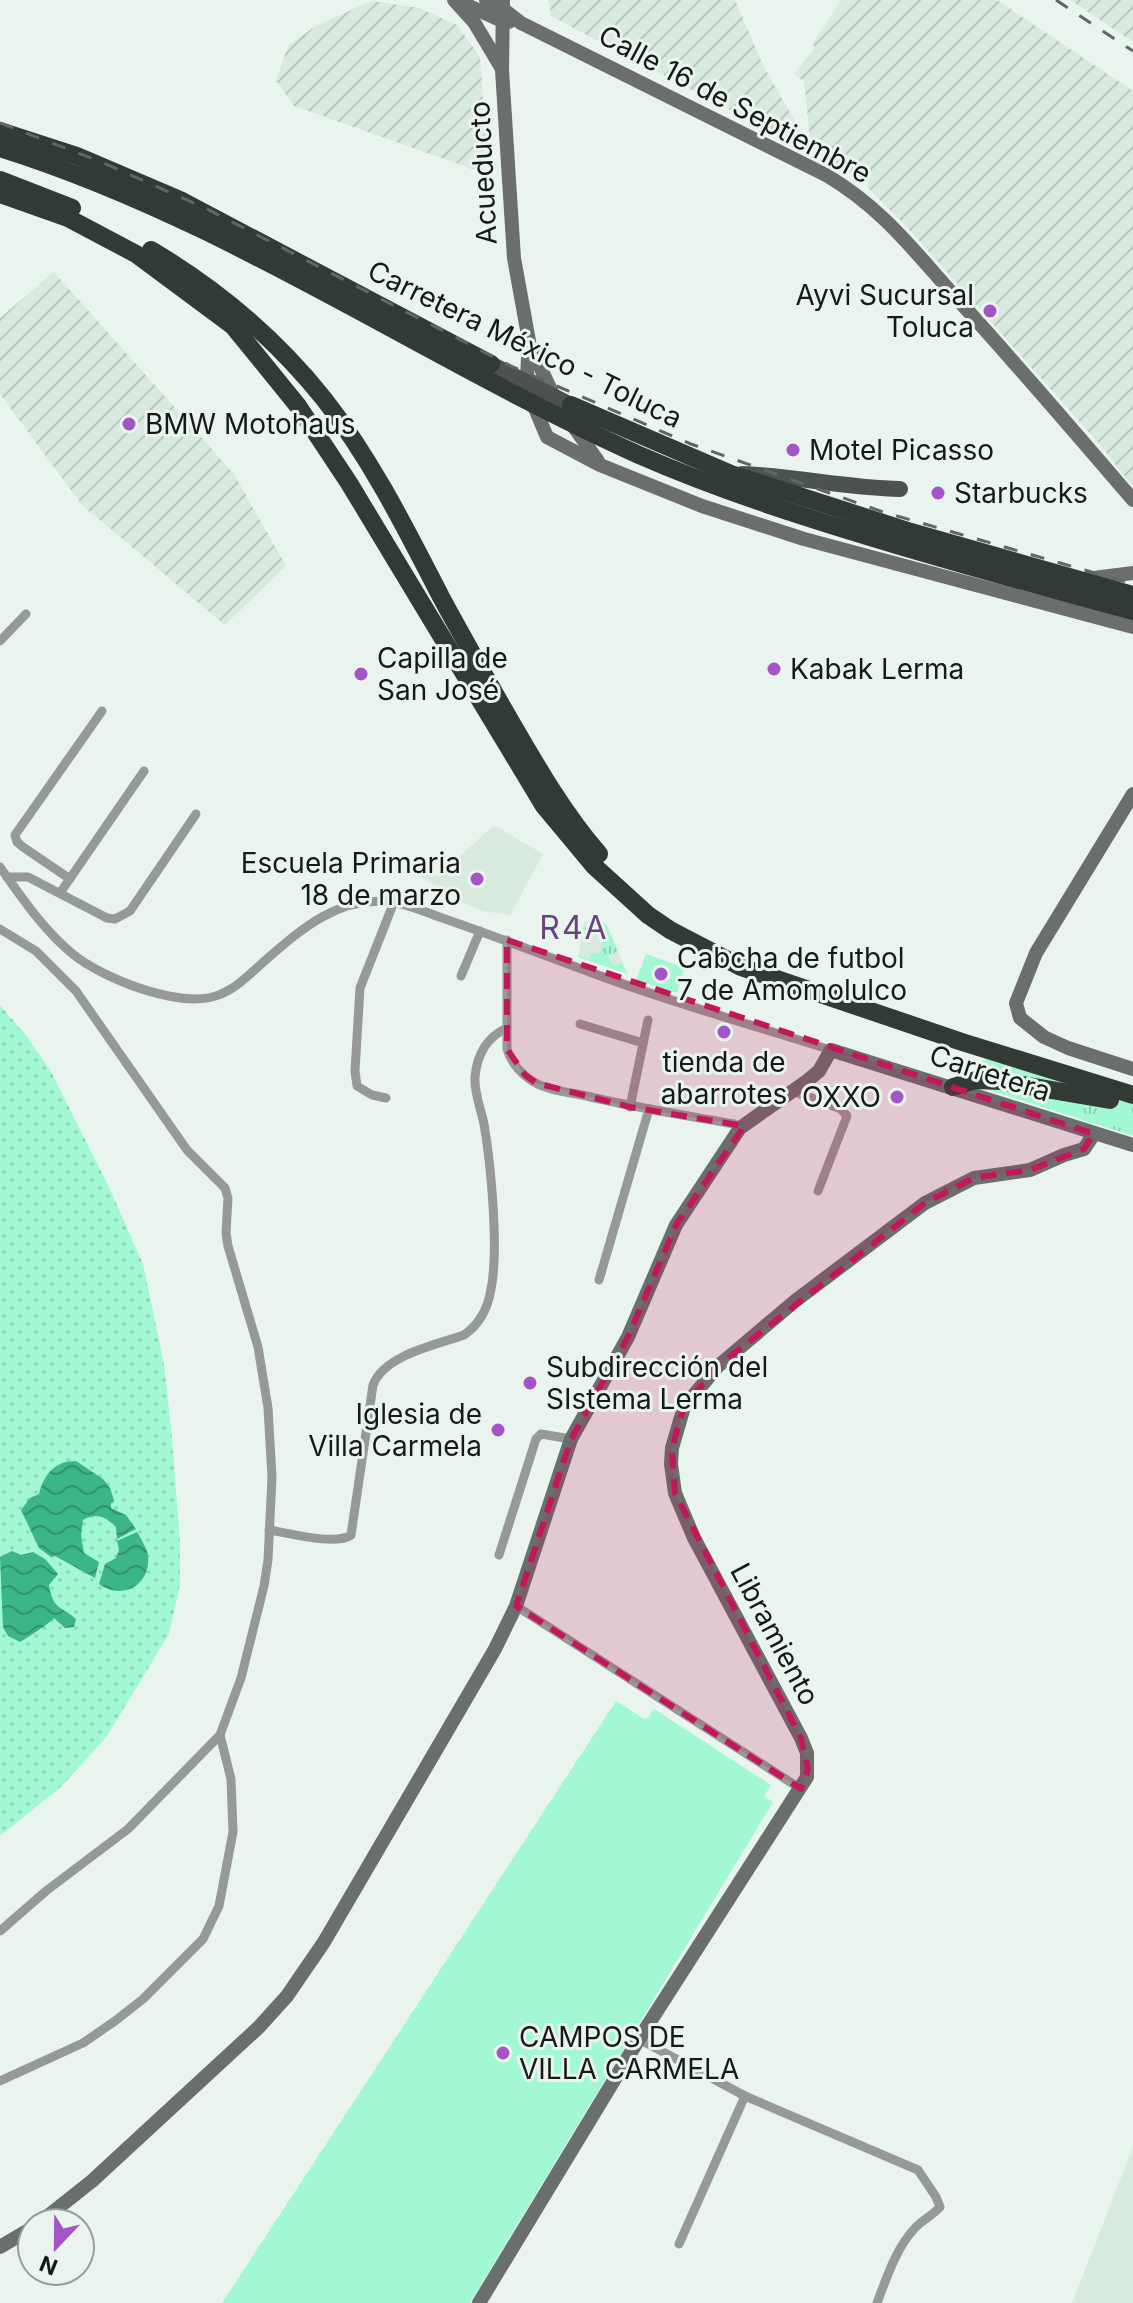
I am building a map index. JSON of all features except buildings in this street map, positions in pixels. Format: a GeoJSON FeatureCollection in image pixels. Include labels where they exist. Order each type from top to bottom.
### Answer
{"type":"FeatureCollection","features":[{"type":"Feature","properties":{"kind":"highway","name":"Carretera México - Toluca"},"geometry":{"type":"LineString","coordinates":[[0,131],[77,156],[180,200],[491,364]]}},
{"type":"Feature","properties":{"kind":"highway"},"geometry":{"type":"LineString","coordinates":[[0,148],[102,183],[216,235],[555,413],[714,486],[793,514],[1133,611]]}},
{"type":"Feature","properties":{"kind":"highway"},"geometry":{"type":"LineString","coordinates":[[0,180],[88,215],[200,280],[260,330],[326,402],[388,498],[481,671],[544,778],[571,819],[628,885],[648,915]]}},
{"type":"Feature","properties":{"kind":"highway"},"geometry":{"type":"LineString","coordinates":[[0,194],[68,218],[136,254],[170,276],[233,326],[298,406],[349,483],[544,806],[594,866],[648,915],[741,967],[1133,1095]]}},
{"type":"Feature","properties":{"kind":"highway","name":"Carretera México - Toluca"},"geometry":{"type":"LineString","coordinates":[[571,405],[731,474],[911,532],[1133,595]]}},
{"type":"Feature","properties":{"kind":"highway"},"geometry":{"type":"LineString","coordinates":[[953,1087],[976,1080],[1000,1081],[1133,1103]]}},
{"type":"Feature","properties":{"kind":"main road","name":"Calle 16 de Septiembre"},"geometry":{"type":"LineString","coordinates":[[456,0],[503,10]]}},
{"type":"Feature","properties":{"kind":"main road"},"geometry":{"type":"LineString","coordinates":[[456,0],[474,22],[502,70]]}},
{"type":"Feature","properties":{"kind":"main road","name":"Calle 16 de Septiembre"},"geometry":{"type":"LineString","coordinates":[[486,0],[521,23],[807,164],[870,204],[895,227],[1027,375],[1133,500]]}},
{"type":"Feature","properties":{"kind":"main road","name":"Acueducto"},"geometry":{"type":"LineString","coordinates":[[503,10],[502,70],[514,258],[529,341]]}},
{"type":"Feature","properties":{"kind":"main road"},"geometry":{"type":"LineString","coordinates":[[529,341],[527,377],[531,399],[547,437],[600,465],[702,506],[804,539],[1133,627]]}},
{"type":"Feature","properties":{"kind":"main road"},"geometry":{"type":"LineString","coordinates":[[529,341],[548,388],[600,465]]}},
{"type":"Feature","properties":{"kind":"main road","name":"Carretera México - Toluca"},"geometry":{"type":"LineString","coordinates":[[491,364],[571,405]]}},
{"type":"Feature","properties":{"kind":"main road"},"geometry":{"type":"LineString","coordinates":[[731,474],[777,475],[862,488],[900,489]]}},
{"type":"Feature","properties":{"kind":"main road"},"geometry":{"type":"LineString","coordinates":[[1081,580],[1133,573]]}},
{"type":"Feature","properties":{"kind":"main road"},"geometry":{"type":"LineString","coordinates":[[1133,794],[1036,953],[1016,1003],[1020,1018],[1044,1037],[1133,1069]]}},
{"type":"Feature","properties":{"kind":"main road"},"geometry":{"type":"LineString","coordinates":[[59,2207],[92,2181],[259,2027],[287,1996],[324,1942],[495,1649],[516,1606],[571,1439],[628,1337],[676,1225],[740,1128],[795,1092],[819,1071],[831,1050]]}},
{"type":"Feature","properties":{"kind":"main road","name":"Carretera"},"geometry":{"type":"LineString","coordinates":[[831,1050],[1133,1145]]}},
{"type":"Feature","properties":{"kind":"main road","name":"Libramiento"},"geometry":{"type":"LineString","coordinates":[[479,2303],[639,2039],[801,1789],[808,1769],[807,1753],[801,1738],[694,1538],[675,1493],[672,1448],[684,1407],[717,1367],[795,1301],[925,1203],[974,1178],[1030,1170],[1084,1149],[1094,1134]]}},
{"type":"Feature","properties":{"kind":"street"},"geometry":{"type":"LineString","coordinates":[[0,641],[26,614]]}},
{"type":"Feature","properties":{"kind":"street"},"geometry":{"type":"LineString","coordinates":[[70,879],[23,847],[15,835],[102,711]]}},
{"type":"Feature","properties":{"kind":"street"},"geometry":{"type":"LineString","coordinates":[[60,893],[144,771]]}},
{"type":"Feature","properties":{"kind":"street"},"geometry":{"type":"LineString","coordinates":[[7,877],[28,877],[107,918],[122,917],[130,911],[196,814]]}},
{"type":"Feature","properties":{"kind":"street"},"geometry":{"type":"LineString","coordinates":[[0,867],[54,935],[74,955],[89,965],[153,992],[201,1000],[222,994],[239,984],[310,922],[354,902],[394,902],[507,940],[599,976],[831,1050]]}},
{"type":"Feature","properties":{"kind":"street"},"geometry":{"type":"LineString","coordinates":[[386,1098],[372,1095],[357,1086],[355,1071],[360,988],[394,902]]}},
{"type":"Feature","properties":{"kind":"street"},"geometry":{"type":"LineString","coordinates":[[0,929],[36,951],[76,991],[187,1150],[227,1193],[228,1246],[258,1347],[268,1408],[272,1477],[268,1560],[258,1615],[241,1678],[220,1735],[128,1829],[46,1891],[0,1931]]}},
{"type":"Feature","properties":{"kind":"street"},"geometry":{"type":"LineString","coordinates":[[461,976],[480,931]]}},
{"type":"Feature","properties":{"kind":"street"},"geometry":{"type":"LineString","coordinates":[[507,940],[510,1059],[536,1083],[630,1107],[734,1124],[740,1128]]}},
{"type":"Feature","properties":{"kind":"street"},"geometry":{"type":"LineString","coordinates":[[630,1107],[648,1020]]}},
{"type":"Feature","properties":{"kind":"street"},"geometry":{"type":"LineString","coordinates":[[580,1024],[643,1043]]}},
{"type":"Feature","properties":{"kind":"street"},"geometry":{"type":"LineString","coordinates":[[269,1530],[326,1539],[345,1540],[351,1535],[373,1385],[378,1374],[395,1361],[464,1335],[474,1328],[483,1313],[492,1286],[493,1237],[486,1145],[475,1077],[485,1044],[496,1033],[507,1028]]}},
{"type":"Feature","properties":{"kind":"street"},"geometry":{"type":"LineString","coordinates":[[795,1092],[841,1109],[847,1116],[818,1191]]}},
{"type":"Feature","properties":{"kind":"street"},"geometry":{"type":"LineString","coordinates":[[599,1280],[649,1109]]}},
{"type":"Feature","properties":{"kind":"street"},"geometry":{"type":"LineString","coordinates":[[499,1555],[536,1439],[541,1434],[571,1439]]}},
{"type":"Feature","properties":{"kind":"street"},"geometry":{"type":"LineString","coordinates":[[516,1606],[801,1789]]}},
{"type":"Feature","properties":{"kind":"street"},"geometry":{"type":"LineString","coordinates":[[0,2081],[83,2043],[115,2021],[143,1999],[203,1939],[219,1906],[233,1832],[231,1779],[220,1735]]}},
{"type":"Feature","properties":{"kind":"street"},"geometry":{"type":"LineString","coordinates":[[639,2039],[745,2096],[918,2170],[940,2207],[933,2216],[916,2226],[896,2255],[877,2303]]}},
{"type":"Feature","properties":{"kind":"street"},"geometry":{"type":"LineString","coordinates":[[679,2244],[745,2096]]}},
{"type":"Feature","properties":{"kind":"highlighted area"},"geometry":{"type":"Polygon","coordinates":[[[507,940],[1094,1134],[1084,1149],[1030,1170],[974,1178],[925,1203],[717,1367],[684,1407],[672,1448],[675,1493],[801,1738],[808,1769],[801,1789],[516,1606],[571,1439],[628,1337],[676,1225],[744,1126],[630,1107],[536,1083],[525,1075],[507,1049],[507,940]]]}},
{"type":"Feature","properties":{"kind":"shaded area"},"geometry":{"type":"Polygon","coordinates":[[[549,0],[735,0],[763,65],[811,150],[804,81],[794,74],[815,47],[812,44],[841,0],[997,0],[1133,91],[1133,487],[1102,447],[905,225],[867,187],[867,182],[551,16],[549,0]]]}},
{"type":"Feature","properties":{"kind":"shaded area"},"geometry":{"type":"Polygon","coordinates":[[[1070,0],[1133,0],[1133,42],[1070,0]]]}},
{"type":"Feature","properties":{"kind":"shaded area"},"geometry":{"type":"Polygon","coordinates":[[[371,1],[419,8],[457,25],[480,57],[485,126],[484,173],[294,106],[276,81],[288,45],[316,26],[371,1]]]}},
{"type":"Feature","properties":{"kind":"shaded area"},"geometry":{"type":"Polygon","coordinates":[[[54,272],[234,474],[286,566],[225,625],[82,505],[0,394],[0,318],[54,272]]]}},
{"type":"Feature","properties":{"kind":"shaded area","name":"Escuela Primaria 18 de marzo"},"geometry":{"type":"Polygon","coordinates":[[[494,825],[543,854],[510,915],[482,911],[414,873],[418,867],[438,876],[494,825]]]}},
{"type":"Feature","properties":{"kind":"shaded area"},"geometry":{"type":"Polygon","coordinates":[[[584,921],[606,924],[628,974],[578,957],[584,921]]]}},
{"type":"Feature","properties":{"kind":"shaded area"},"geometry":{"type":"Polygon","coordinates":[[[1133,2147],[1133,2303],[1072,2303],[1133,2147]]]}},
{"type":"Feature","properties":{"kind":"green space"},"geometry":{"type":"Polygon","coordinates":[[[594,922],[606,924],[618,951],[608,956],[613,966],[621,963],[628,974],[578,957],[590,959],[592,953],[600,954],[603,937],[582,932],[583,927],[592,929],[594,922]]]}},
{"type":"Feature","properties":{"kind":"green space","name":"Cabcha de futbol 7 de Amomolulco"},"geometry":{"type":"Polygon","coordinates":[[[646,954],[685,968],[677,993],[636,980],[646,954]]]}},
{"type":"Feature","properties":{"kind":"green space"},"geometry":{"type":"Polygon","coordinates":[[[0,1005],[50,1070],[108,1185],[143,1264],[164,1364],[180,1543],[180,1585],[169,1634],[107,1736],[62,1786],[0,1836],[0,1005]]]}},
{"type":"Feature","properties":{"kind":"green space"},"geometry":{"type":"Polygon","coordinates":[[[992,1057],[1133,1097],[1133,1136],[986,1089],[979,1074],[982,1061],[992,1057]]]}},
{"type":"Feature","properties":{"kind":"green space","name":"CAMPOS DE VILLA CARMELA"},"geometry":{"type":"Polygon","coordinates":[[[616,1701],[646,1720],[654,1709],[771,1785],[764,1796],[773,1802],[470,2303],[222,2303],[616,1701]]]}},
{"type":"Feature","properties":{"kind":"water"},"geometry":{"type":"Polygon","coordinates":[[[76,1461],[103,1479],[114,1500],[111,1508],[126,1515],[136,1529],[117,1539],[116,1527],[105,1518],[92,1516],[83,1520],[81,1535],[84,1553],[99,1562],[95,1578],[39,1548],[21,1510],[30,1498],[39,1494],[44,1480],[56,1466],[76,1461]]]}},
{"type":"Feature","properties":{"kind":"water"},"geometry":{"type":"Polygon","coordinates":[[[137,1532],[148,1556],[148,1566],[140,1582],[117,1591],[99,1584],[105,1564],[116,1558],[119,1550],[117,1541],[137,1532]]]}},
{"type":"Feature","properties":{"kind":"water"},"geometry":{"type":"Polygon","coordinates":[[[12,1551],[21,1555],[33,1552],[45,1559],[58,1574],[49,1585],[51,1593],[58,1606],[76,1619],[74,1627],[65,1628],[54,1618],[20,1642],[8,1636],[3,1627],[0,1557],[12,1551]]]}},
{"type":"Feature","properties":{"kind":"railway"},"geometry":{"type":"LineString","coordinates":[[1056,0],[1133,51]]}},
{"type":"Feature","properties":{"kind":"railway"},"geometry":{"type":"LineString","coordinates":[[0,123],[99,161],[205,208],[513,367],[691,444],[883,512],[1133,584]]}},
{"type":"Feature","properties":{"kind":"place","name":"Ayvi Sucursal Toluca"},"geometry":{"type":"Point","coordinates":[990,311]}},
{"type":"Feature","properties":{"kind":"place","name":"BMW Motohaus"},"geometry":{"type":"Point","coordinates":[129,424]}},
{"type":"Feature","properties":{"kind":"place","name":"Motel Picasso"},"geometry":{"type":"Point","coordinates":[793,450]}},
{"type":"Feature","properties":{"kind":"place","name":"Starbucks"},"geometry":{"type":"Point","coordinates":[938,493]}},
{"type":"Feature","properties":{"kind":"place","name":"Kabak Lerma"},"geometry":{"type":"Point","coordinates":[774,669]}},
{"type":"Feature","properties":{"kind":"place","name":"Capilla de San José"},"geometry":{"type":"Point","coordinates":[361,674]}},
{"type":"Feature","properties":{"kind":"place","name":"Escuela Primaria 18 de marzo"},"geometry":{"type":"Point","coordinates":[477,879]}},
{"type":"Feature","properties":{"kind":"place","name":"Cabcha de futbol 7 de Amomolulco"},"geometry":{"type":"Point","coordinates":[661,974]}},
{"type":"Feature","properties":{"kind":"place","name":"tienda de abarrotes"},"geometry":{"type":"Point","coordinates":[724,1032]}},
{"type":"Feature","properties":{"kind":"place","name":"OXXO"},"geometry":{"type":"Point","coordinates":[897,1097]}},
{"type":"Feature","properties":{"kind":"place","name":"Subdirección del SIstema Lerma"},"geometry":{"type":"Point","coordinates":[530,1383]}},
{"type":"Feature","properties":{"kind":"place","name":"Iglesia de Villa Carmela"},"geometry":{"type":"Point","coordinates":[498,1430]}},
{"type":"Feature","properties":{"kind":"place","name":"CAMPOS DE VILLA CARMELA"},"geometry":{"type":"Point","coordinates":[503,2053]}},
{"type":"Feature","properties":{"kind":"district","name":"R4A"},"geometry":{"type":"Point","coordinates":[574,927]}}]}
